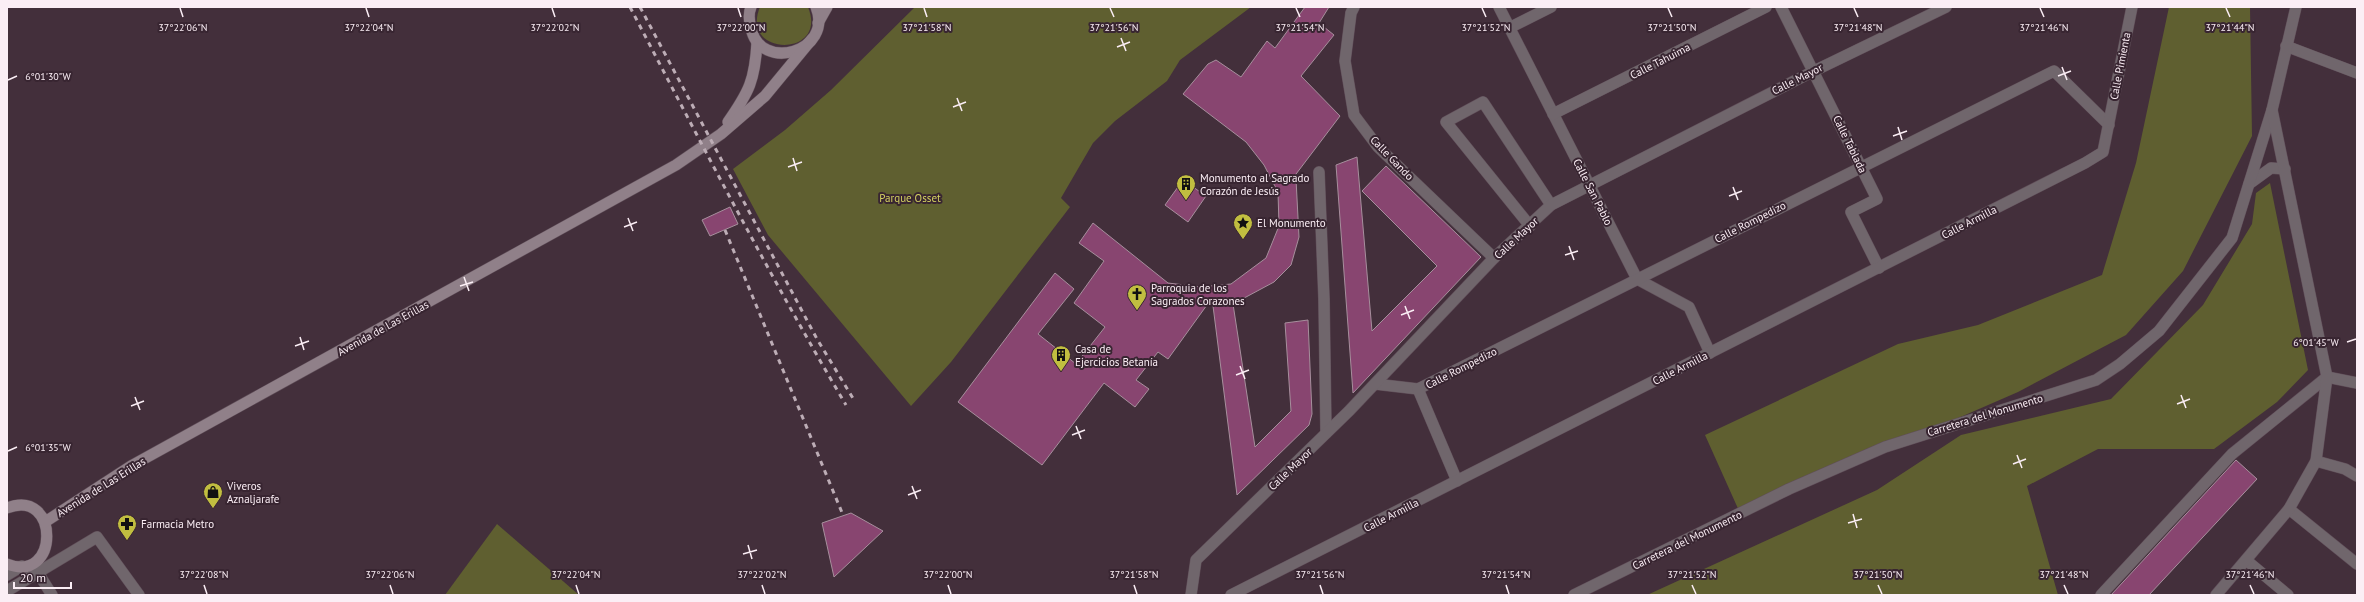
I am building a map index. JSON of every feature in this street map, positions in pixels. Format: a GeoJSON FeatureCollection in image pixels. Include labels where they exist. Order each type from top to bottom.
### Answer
{"type":"FeatureCollection","features":[{"type":"Feature","properties":{"kind":"main road"},"geometry":{"type":"LineString","coordinates":[[816,7],[818,23]]}},
{"type":"Feature","properties":{"kind":"main road"},"geometry":{"type":"LineString","coordinates":[[749,8],[751,32],[757,42],[766,49],[786,54],[796,52],[812,39],[818,23],[827,7]]}},
{"type":"Feature","properties":{"kind":"main road","name":"Avenida de Las Erillas"},"geometry":{"type":"LineString","coordinates":[[45,522],[131,466],[579,220],[676,165],[721,134],[766,96],[812,39]]}},
{"type":"Feature","properties":{"kind":"main road","name":"Avenida de Las Erillas"},"geometry":{"type":"LineString","coordinates":[[721,134],[748,92],[756,69],[757,42]]}},
{"type":"Feature","properties":{"kind":"main road"},"geometry":{"type":"LineString","coordinates":[[7,508],[22,506],[31,509],[39,514],[45,522],[48,530],[47,546],[43,553],[30,567],[7,564]]}},
{"type":"Feature","properties":{"kind":"street","name":"Calle Gando"},"geometry":{"type":"LineString","coordinates":[[1354,7],[1351,12],[1345,61],[1354,115],[1378,146],[1494,258]]}},
{"type":"Feature","properties":{"kind":"street","name":"Calle San Pablo"},"geometry":{"type":"LineString","coordinates":[[1499,7],[1637,279]]}},
{"type":"Feature","properties":{"kind":"street"},"geometry":{"type":"LineString","coordinates":[[1509,28],[1551,7]]}},
{"type":"Feature","properties":{"kind":"street","name":"Calle Tahuima"},"geometry":{"type":"LineString","coordinates":[[1553,114],[1766,7]]}},
{"type":"Feature","properties":{"kind":"street","name":"Calle Tablada"},"geometry":{"type":"LineString","coordinates":[[1781,7],[1877,199],[1851,212],[1879,268]]}},
{"type":"Feature","properties":{"kind":"street","name":"Calle Mayor"},"geometry":{"type":"LineString","coordinates":[[1191,595],[1196,560],[1375,384],[1494,258],[1551,205],[1589,184],[1814,71],[1946,7]]}},
{"type":"Feature","properties":{"kind":"street","name":"Calle Pimienta"},"geometry":{"type":"LineString","coordinates":[[2108,126],[2132,7]]}},
{"type":"Feature","properties":{"kind":"street","name":"Carretera del Monumento"},"geometry":{"type":"LineString","coordinates":[[1574,595],[1789,489],[1885,447],[2096,380],[2120,364],[2159,331],[2232,238],[2272,110],[2296,7]]}},
{"type":"Feature","properties":{"kind":"street"},"geometry":{"type":"LineString","coordinates":[[2286,46],[2357,73]]}},
{"type":"Feature","properties":{"kind":"street","name":"Calle Rompedizo"},"geometry":{"type":"LineString","coordinates":[[1375,384],[1418,389],[2054,71],[2108,126]]}},
{"type":"Feature","properties":{"kind":"street"},"geometry":{"type":"LineString","coordinates":[[1530,226],[1446,122],[1483,102],[1551,205]]}},
{"type":"Feature","properties":{"kind":"street"},"geometry":{"type":"LineString","coordinates":[[2216,595],[2289,509],[2316,461],[2327,377],[2272,110]]}},
{"type":"Feature","properties":{"kind":"street","name":"Calle Armilla"},"geometry":{"type":"LineString","coordinates":[[1231,595],[2086,163],[2103,152],[2108,126]]}},
{"type":"Feature","properties":{"kind":"street"},"geometry":{"type":"LineString","coordinates":[[2249,184],[2271,168],[2284,169]]}},
{"type":"Feature","properties":{"kind":"street"},"geometry":{"type":"LineString","coordinates":[[1319,172],[1324,299],[1326,433]]}},
{"type":"Feature","properties":{"kind":"street"},"geometry":{"type":"LineString","coordinates":[[1637,279],[1690,307],[1710,353]]}},
{"type":"Feature","properties":{"kind":"street"},"geometry":{"type":"LineString","coordinates":[[2327,377],[2357,383]]}},
{"type":"Feature","properties":{"kind":"street"},"geometry":{"type":"LineString","coordinates":[[2101,595],[2232,454],[2327,377]]}},
{"type":"Feature","properties":{"kind":"street"},"geometry":{"type":"LineString","coordinates":[[1418,389],[1457,481]]}},
{"type":"Feature","properties":{"kind":"street"},"geometry":{"type":"LineString","coordinates":[[2316,461],[2345,469],[2357,476]]}},
{"type":"Feature","properties":{"kind":"street"},"geometry":{"type":"LineString","coordinates":[[2289,509],[2357,564]]}},
{"type":"Feature","properties":{"kind":"street"},"geometry":{"type":"LineString","coordinates":[[7,575],[30,567],[97,537],[140,595]]}},
{"type":"Feature","properties":{"kind":"street"},"geometry":{"type":"LineString","coordinates":[[2246,560],[2288,595]]}},
{"type":"Feature","properties":{"kind":"street"},"geometry":{"type":"LineString","coordinates":[[7,591],[30,567]]}},
{"type":"Feature","properties":{"kind":"street"},"geometry":{"type":"LineString","coordinates":[[30,567],[52,595]]}},
{"type":"Feature","properties":{"kind":"green space"},"geometry":{"type":"Polygon","coordinates":[[[760,7],[808,7],[811,24],[806,36],[797,43],[784,45],[771,42],[762,35],[757,23],[760,7]]]}},
{"type":"Feature","properties":{"kind":"green space","name":"Parque Osset"},"geometry":{"type":"Polygon","coordinates":[[[915,7],[1251,7],[1180,60],[1167,81],[1115,121],[1093,143],[1061,198],[1070,207],[951,362],[911,406],[768,235],[733,169],[785,130],[831,90],[915,7]]]}},
{"type":"Feature","properties":{"kind":"green space"},"geometry":{"type":"Polygon","coordinates":[[[2169,7],[2250,7],[2252,136],[2183,271],[2126,335],[2018,392],[1740,513],[1705,435],[1898,344],[1978,325],[2102,275],[2136,163],[2169,7]]]}},
{"type":"Feature","properties":{"kind":"green space"},"geometry":{"type":"Polygon","coordinates":[[[2270,183],[2308,370],[2277,402],[2214,449],[2098,449],[2027,486],[2058,595],[1647,595],[1877,490],[1961,435],[2111,399],[2203,305],[2252,224],[2256,193],[2270,183]]]}},
{"type":"Feature","properties":{"kind":"green space"},"geometry":{"type":"Polygon","coordinates":[[[497,524],[579,595],[445,595],[497,524]]]}},
{"type":"Feature","properties":{"kind":"building"},"geometry":{"type":"Polygon","coordinates":[[[1305,7],[1329,7],[1319,23],[1334,35],[1301,76],[1340,116],[1290,182],[1296,179],[1299,237],[1291,265],[1274,282],[1233,304],[1255,447],[1291,411],[1285,323],[1308,320],[1312,414],[1309,425],[1237,495],[1212,298],[1168,359],[1158,352],[1136,380],[1149,389],[1135,407],[1104,383],[1042,465],[958,402],[1055,273],[1074,289],[1038,334],[1076,364],[1105,327],[1074,303],[1104,261],[1079,243],[1093,223],[1168,283],[1201,287],[1231,284],[1266,258],[1279,226],[1278,192],[1264,165],[1246,142],[1183,94],[1208,64],[1216,60],[1241,77],[1267,41],[1275,48],[1305,7]]]}},
{"type":"Feature","properties":{"kind":"building"},"geometry":{"type":"Polygon","coordinates":[[[1357,157],[1372,331],[1437,266],[1362,191],[1386,166],[1481,257],[1353,393],[1336,165],[1357,157]]]}},
{"type":"Feature","properties":{"kind":"building","name":"Monumento al Sagrado Corazón de Jesús"},"geometry":{"type":"Polygon","coordinates":[[[1183,180],[1206,196],[1188,222],[1165,205],[1183,180]]]}},
{"type":"Feature","properties":{"kind":"building"},"geometry":{"type":"Polygon","coordinates":[[[730,207],[738,224],[710,236],[702,220],[730,207]]]}},
{"type":"Feature","properties":{"kind":"building"},"geometry":{"type":"Polygon","coordinates":[[[2236,460],[2257,479],[2149,595],[2111,595],[2236,460]]]}},
{"type":"Feature","properties":{"kind":"building"},"geometry":{"type":"Polygon","coordinates":[[[851,513],[883,531],[834,577],[822,523],[851,513]]]}},
{"type":"Feature","properties":{"kind":"railway"},"geometry":{"type":"LineString","coordinates":[[630,7],[762,257],[846,405]]}},
{"type":"Feature","properties":{"kind":"railway"},"geometry":{"type":"LineString","coordinates":[[640,7],[817,339],[854,400]]}},
{"type":"Feature","properties":{"kind":"railway"},"geometry":{"type":"LineString","coordinates":[[725,230],[843,515]]}},
{"type":"Feature","properties":{"kind":"place","name":"Monumento al Sagrado Corazón de Jesús"},"geometry":{"type":"Point","coordinates":[1186,201]}},
{"type":"Feature","properties":{"kind":"place","name":"El Monumento"},"geometry":{"type":"Point","coordinates":[1243,240]}},
{"type":"Feature","properties":{"kind":"place","name":"Parroquia de los Sagrados Corazones"},"geometry":{"type":"Point","coordinates":[1137,311]}},
{"type":"Feature","properties":{"kind":"place","name":"Casa de Ejercicios Betanía"},"geometry":{"type":"Point","coordinates":[1061,372]}},
{"type":"Feature","properties":{"kind":"place","name":"Viveros Aznaljarafe"},"geometry":{"type":"Point","coordinates":[213,509]}},
{"type":"Feature","properties":{"kind":"place","name":"Farmacia Metro"},"geometry":{"type":"Point","coordinates":[127,541]}}]}
